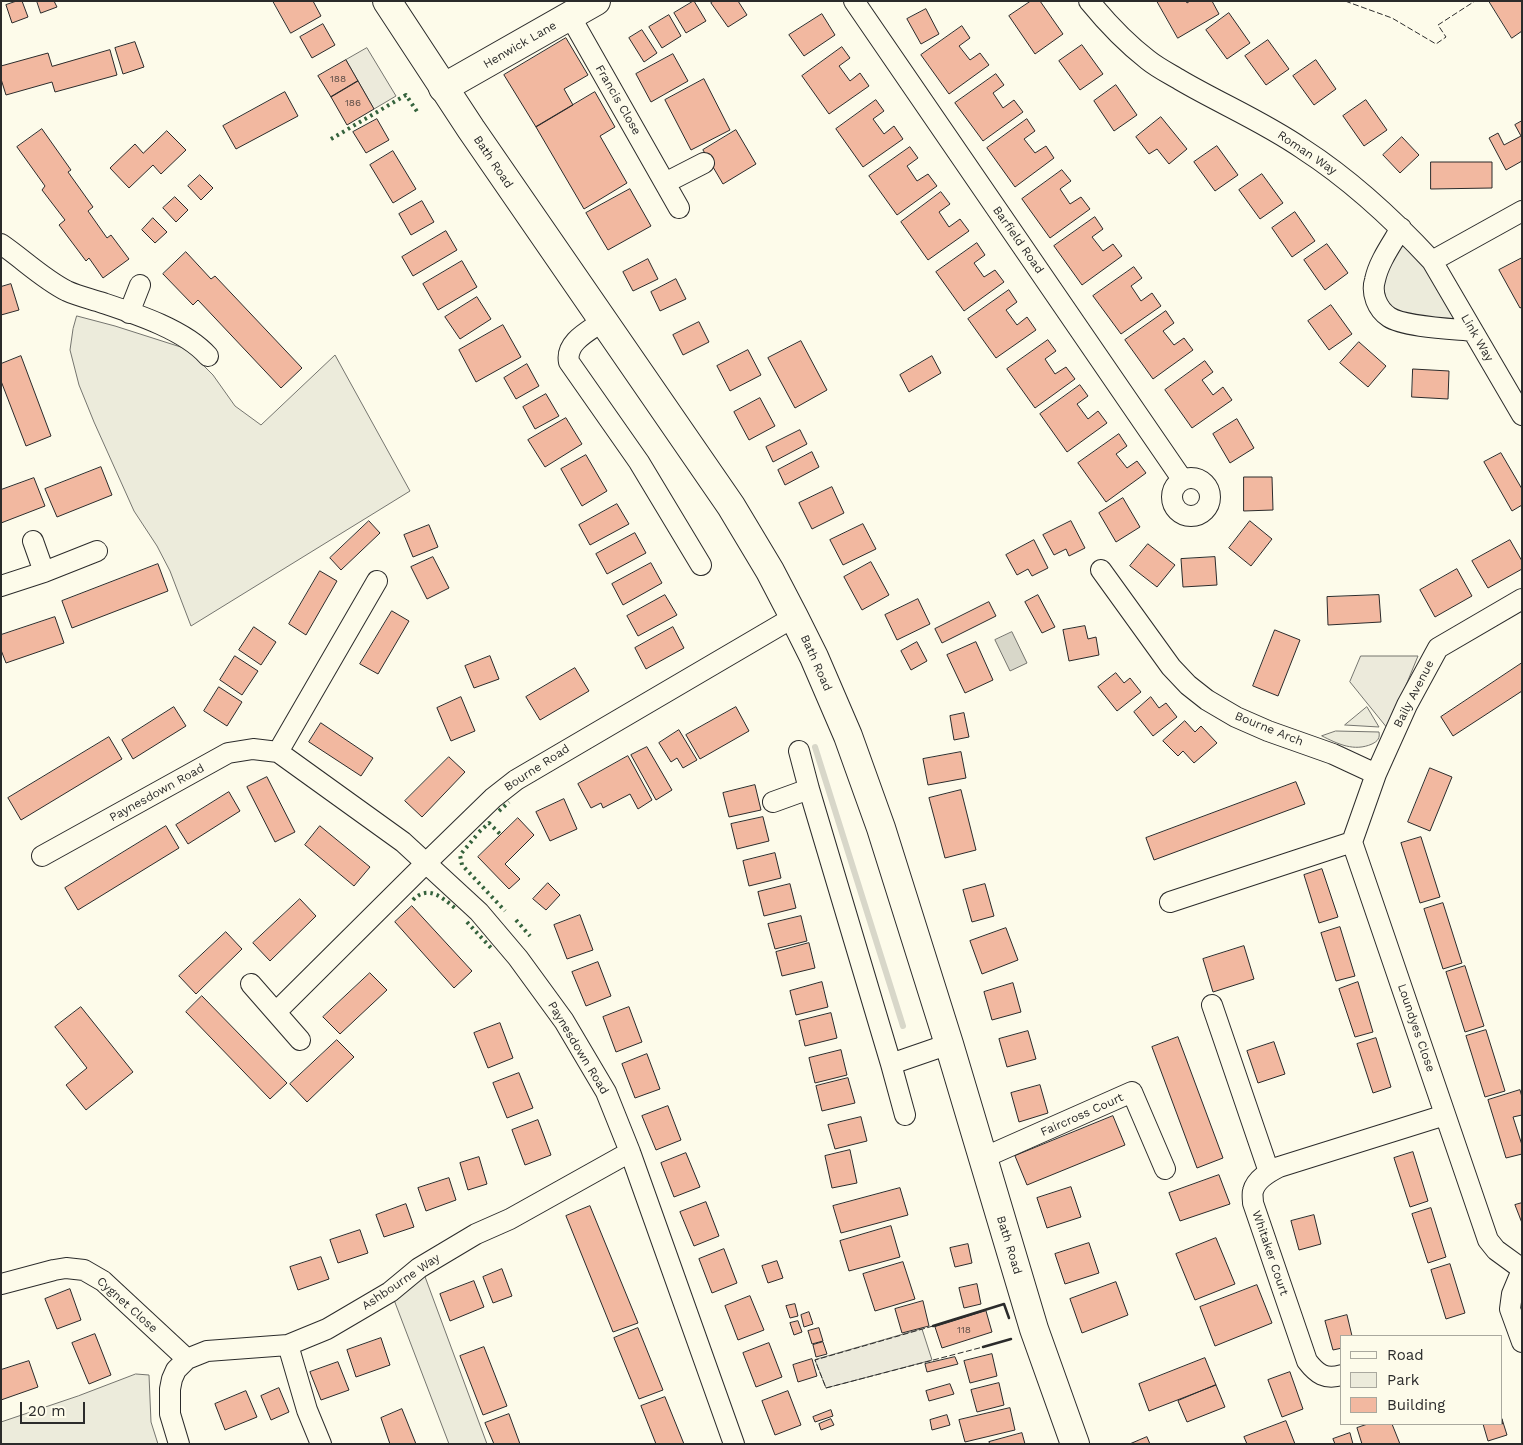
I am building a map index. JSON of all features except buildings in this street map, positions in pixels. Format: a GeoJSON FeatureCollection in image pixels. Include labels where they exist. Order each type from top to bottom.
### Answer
{"type":"FeatureCollection","features":[{"type":"Feature","properties":{"kind":"main road","name":"Bath Road"},"geometry":{"type":"LineString","coordinates":[[387,1],[443,88],[730,506],[770,571],[814,657],[851,745],[881,828],[950,1044],[1034,1329],[1075,1444]]}},
{"type":"Feature","properties":{"kind":"main road","name":"Henwick Lane"},"geometry":{"type":"LineString","coordinates":[[443,88],[596,1]]}},
{"type":"Feature","properties":{"kind":"street","name":"Barfield Road"},"geometry":{"type":"LineString","coordinates":[[854,1],[1182,479]]}},
{"type":"Feature","properties":{"kind":"street","name":"Roman Way"},"geometry":{"type":"LineString","coordinates":[[1089,1],[1114,30],[1149,61],[1198,90],[1259,122],[1303,149],[1343,178],[1401,228],[1432,260]]}},
{"type":"Feature","properties":{"kind":"street","name":"Francis Close"},"geometry":{"type":"LineString","coordinates":[[570,16],[679,208]]}},
{"type":"Feature","properties":{"kind":"street"},"geometry":{"type":"LineString","coordinates":[[665,184],[704,163]]}},
{"type":"Feature","properties":{"kind":"street"},"geometry":{"type":"LineString","coordinates":[[1432,260],[1522,212]]}},
{"type":"Feature","properties":{"kind":"street"},"geometry":{"type":"LineString","coordinates":[[1401,228],[1381,263],[1375,279],[1373,290],[1379,305],[1389,317],[1408,324],[1473,331]]}},
{"type":"Feature","properties":{"kind":"street"},"geometry":{"type":"LineString","coordinates":[[1,244],[67,291],[170,329],[202,349],[208,356]]}},
{"type":"Feature","properties":{"kind":"street","name":"Link Way"},"geometry":{"type":"LineString","coordinates":[[1432,260],[1522,415]]}},
{"type":"Feature","properties":{"kind":"street"},"geometry":{"type":"LineString","coordinates":[[129,313],[140,285]]}},
{"type":"Feature","properties":{"kind":"street"},"geometry":{"type":"LineString","coordinates":[[603,321],[574,342],[569,353],[570,362],[639,462],[701,565]]}},
{"type":"Feature","properties":{"kind":"street"},"geometry":{"type":"LineString","coordinates":[[33,541],[44,572]]}},
{"type":"Feature","properties":{"kind":"street"},"geometry":{"type":"LineString","coordinates":[[1,586],[44,572],[97,551]]}},
{"type":"Feature","properties":{"kind":"street","name":"Bourne Arch"},"geometry":{"type":"LineString","coordinates":[[1101,570],[1172,667],[1188,685],[1207,700],[1260,728],[1333,754],[1376,774]]}},
{"type":"Feature","properties":{"kind":"street"},"geometry":{"type":"LineString","coordinates":[[278,752],[378,581]]}},
{"type":"Feature","properties":{"kind":"street","name":"Baily Avenue"},"geometry":{"type":"LineString","coordinates":[[1376,774],[1407,705],[1438,648],[1522,599]]}},
{"type":"Feature","properties":{"kind":"street","name":"Bourne Road"},"geometry":{"type":"LineString","coordinates":[[276,1012],[493,798],[516,780],[794,617]]}},
{"type":"Feature","properties":{"kind":"street","name":"Paynesdown Road"},"geometry":{"type":"LineString","coordinates":[[42,856],[228,753],[253,749],[278,752],[403,842],[479,912],[518,958],[564,1021],[606,1092],[630,1152],[734,1444]]}},
{"type":"Feature","properties":{"kind":"street"},"geometry":{"type":"LineString","coordinates":[[799,751],[905,1115]]}},
{"type":"Feature","properties":{"kind":"street"},"geometry":{"type":"LineString","coordinates":[[1170,902],[1352,842],[1376,774]]}},
{"type":"Feature","properties":{"kind":"street"},"geometry":{"type":"LineString","coordinates":[[773,802],[809,789]]}},
{"type":"Feature","properties":{"kind":"street","name":"Loundyes Close"},"geometry":{"type":"LineString","coordinates":[[1352,842],[1488,1240],[1496,1250],[1522,1270]]}},
{"type":"Feature","properties":{"kind":"street"},"geometry":{"type":"LineString","coordinates":[[251,984],[300,1040]]}},
{"type":"Feature","properties":{"kind":"street"},"geometry":{"type":"LineString","coordinates":[[1212,1005],[1269,1172]]}},
{"type":"Feature","properties":{"kind":"street"},"geometry":{"type":"LineString","coordinates":[[891,1064],[950,1044]]}},
{"type":"Feature","properties":{"kind":"street","name":"Faircross Court"},"geometry":{"type":"LineString","coordinates":[[983,1158],[1132,1092],[1165,1169]]}},
{"type":"Feature","properties":{"kind":"street","name":"Whitaker Court"},"geometry":{"type":"LineString","coordinates":[[1340,1375],[1330,1377],[1317,1373],[1307,1361],[1253,1204],[1252,1191],[1259,1180],[1269,1172],[1280,1167],[1445,1115]]}},
{"type":"Feature","properties":{"kind":"street","name":"Ashbourne Way"},"geometry":{"type":"LineString","coordinates":[[187,1359],[207,1351],[288,1345],[327,1329],[390,1292],[419,1268],[476,1234],[510,1219],[630,1152]]}},
{"type":"Feature","properties":{"kind":"street","name":"Cygnet Close"},"geometry":{"type":"LineString","coordinates":[[1,1284],[54,1270],[66,1268],[84,1270],[103,1281],[187,1359]]}},
{"type":"Feature","properties":{"kind":"street"},"geometry":{"type":"LineString","coordinates":[[1522,1270],[1512,1294],[1510,1309],[1522,1342]]}},
{"type":"Feature","properties":{"kind":"street"},"geometry":{"type":"LineString","coordinates":[[288,1345],[306,1410],[321,1444]]}},
{"type":"Feature","properties":{"kind":"street"},"geometry":{"type":"LineString","coordinates":[[178,1444],[170,1414],[170,1389],[176,1370],[187,1359]]}},
{"type":"Feature","properties":{"kind":"green space"},"geometry":{"type":"Polygon","coordinates":[[[1401,228],[1473,331],[1399,321],[1375,279],[1401,228]]]}},
{"type":"Feature","properties":{"kind":"green space"},"geometry":{"type":"Polygon","coordinates":[[[77,316],[187,349],[213,375],[235,406],[261,425],[335,355],[410,491],[191,626],[170,571],[157,546],[134,511],[79,385],[70,350],[77,316]]]}},
{"type":"Feature","properties":{"kind":"green space"},"geometry":{"type":"Polygon","coordinates":[[[1367,707],[1379,727],[1345,725],[1367,707]]]}},
{"type":"Feature","properties":{"kind":"green space"},"geometry":{"type":"Polygon","coordinates":[[[1336,731],[1379,732],[1379,736],[1374,743],[1352,747],[1322,736],[1336,731]]]}},
{"type":"Feature","properties":{"kind":"green space"},"geometry":{"type":"Polygon","coordinates":[[[424,1274],[487,1444],[449,1444],[391,1292],[424,1274]]]}},
{"type":"Feature","properties":{"kind":"green space"},"geometry":{"type":"Polygon","coordinates":[[[136,1374],[149,1375],[151,1422],[158,1444],[1,1444],[1,1422],[136,1374]]]}},
{"type":"Feature","properties":{"kind":"shaded area"},"geometry":{"type":"Polygon","coordinates":[[[367,48],[396,96],[374,109],[346,60],[367,48]]]}},
{"type":"Feature","properties":{"kind":"shaded area"},"geometry":{"type":"Polygon","coordinates":[[[1012,632],[1027,663],[1010,671],[995,640],[1012,632]]]}},
{"type":"Feature","properties":{"kind":"shaded area"},"geometry":{"type":"Polygon","coordinates":[[[1361,656],[1418,656],[1388,729],[1350,682],[1361,656]]]}},
{"type":"Feature","properties":{"kind":"shaded area"},"geometry":{"type":"Polygon","coordinates":[[[922,1329],[932,1360],[826,1388],[815,1360],[922,1329]]]}},
{"type":"Feature","properties":{"kind":"waterway"},"geometry":{"type":"LineString","coordinates":[[815,747],[903,1026]]}},
{"type":"Feature","properties":{"kind":"hedge"},"geometry":{"type":"LineString","coordinates":[[331,139],[406,95],[418,113]]}},
{"type":"Feature","properties":{"kind":"hedge"},"geometry":{"type":"LineString","coordinates":[[499,811],[509,802]]}},
{"type":"Feature","properties":{"kind":"hedge"},"geometry":{"type":"LineString","coordinates":[[479,832],[489,823],[501,835]]}},
{"type":"Feature","properties":{"kind":"hedge"},"geometry":{"type":"LineString","coordinates":[[476,836],[460,855],[462,865],[505,911]]}},
{"type":"Feature","properties":{"kind":"hedge"},"geometry":{"type":"LineString","coordinates":[[413,900],[424,893],[435,894],[456,909]]}},
{"type":"Feature","properties":{"kind":"hedge"},"geometry":{"type":"LineString","coordinates":[[516,920],[530,936]]}},
{"type":"Feature","properties":{"kind":"hedge"},"geometry":{"type":"LineString","coordinates":[[467,922],[492,949]]}},
{"type":"Feature","properties":{"kind":"fence"},"geometry":{"type":"LineString","coordinates":[[1345,1],[1392,18],[1436,44],[1446,37],[1438,25],[1475,1]]}},
{"type":"Feature","properties":{"kind":"fence"},"geometry":{"type":"LineString","coordinates":[[933,1326],[815,1360],[826,1388],[983,1347]]}},
{"type":"Feature","properties":{"kind":"wall"},"geometry":{"type":"LineString","coordinates":[[933,1326],[1004,1304],[1009,1318]]}},
{"type":"Feature","properties":{"kind":"wall"},"geometry":{"type":"LineString","coordinates":[[983,1347],[1011,1339]]}}]}
